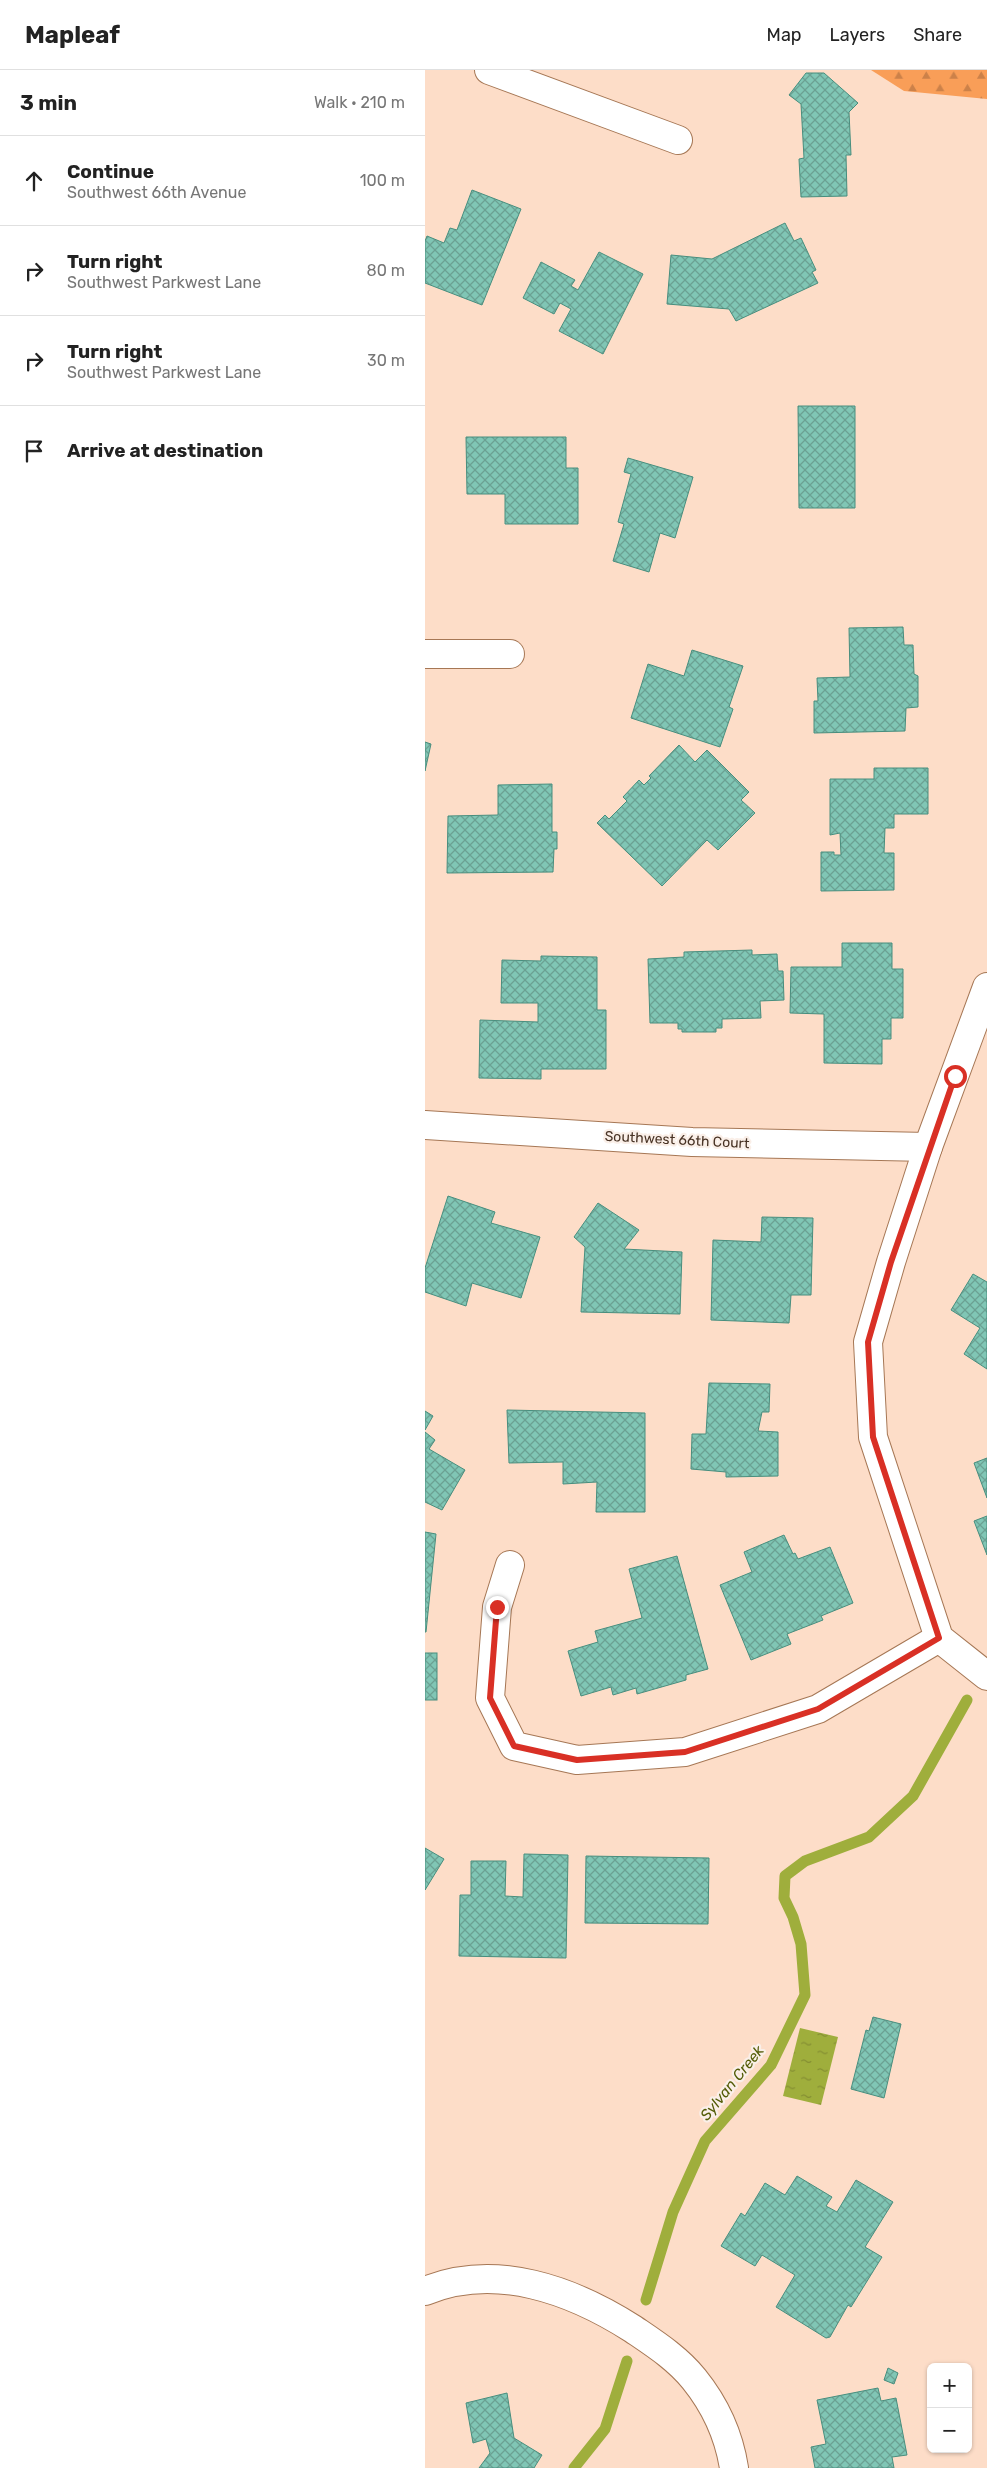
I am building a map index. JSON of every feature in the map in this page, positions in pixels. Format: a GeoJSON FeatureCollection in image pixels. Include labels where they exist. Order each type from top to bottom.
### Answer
{"type":"FeatureCollection","features":[{"type":"Feature","properties":{"kind":"street"},"geometry":{"type":"LineString","coordinates":[[489,70],[678,140]]}},
{"type":"Feature","properties":{"kind":"street"},"geometry":{"type":"LineString","coordinates":[[425,654],[510,654]]}},
{"type":"Feature","properties":{"kind":"street"},"geometry":{"type":"LineString","coordinates":[[987,987],[928,1147],[891,1262],[868,1342],[873,1437],[939,1638],[987,1676]]}},
{"type":"Feature","properties":{"kind":"street","name":"Southwest 66th Court"},"geometry":{"type":"LineString","coordinates":[[425,1125],[692,1142],[928,1147]]}},
{"type":"Feature","properties":{"kind":"street"},"geometry":{"type":"LineString","coordinates":[[510,1565],[497,1607],[490,1698],[514,1746],[577,1760],[685,1752],[818,1709],[939,1638]]}},
{"type":"Feature","properties":{"kind":"street"},"geometry":{"type":"LineString","coordinates":[[425,2291],[445,2283],[472,2279],[542,2285],[581,2299],[620,2320],[666,2350],[694,2379],[717,2412],[735,2468]]}},
{"type":"Feature","properties":{"kind":"green space"},"geometry":{"type":"Polygon","coordinates":[[[871,70],[987,70],[987,99],[904,91],[871,70]]]}},
{"type":"Feature","properties":{"kind":"water"},"geometry":{"type":"Polygon","coordinates":[[[800,2028],[838,2037],[821,2105],[783,2096],[800,2028]]]}},
{"type":"Feature","properties":{"kind":"building"},"geometry":{"type":"Polygon","coordinates":[[[806,73],[824,73],[858,103],[849,112],[851,155],[846,155],[847,196],[801,197],[799,159],[804,158],[801,104],[789,95],[806,73]]]}},
{"type":"Feature","properties":{"kind":"building"},"geometry":{"type":"Polygon","coordinates":[[[472,190],[521,209],[482,305],[425,283],[425,241],[427,236],[444,243],[450,228],[457,230],[472,190]]]}},
{"type":"Feature","properties":{"kind":"building"},"geometry":{"type":"Polygon","coordinates":[[[785,223],[794,241],[801,238],[816,270],[812,272],[818,283],[736,321],[729,309],[667,304],[671,255],[712,259],[785,223]]]}},
{"type":"Feature","properties":{"kind":"building"},"geometry":{"type":"Polygon","coordinates":[[[599,252],[643,274],[603,354],[559,331],[571,309],[560,303],[554,314],[523,298],[541,262],[575,280],[571,286],[578,290],[599,252]]]}},
{"type":"Feature","properties":{"kind":"building"},"geometry":{"type":"Polygon","coordinates":[[[798,406],[855,406],[855,508],[799,508],[798,406]]]}},
{"type":"Feature","properties":{"kind":"building"},"geometry":{"type":"Polygon","coordinates":[[[466,437],[566,437],[566,468],[578,468],[578,524],[505,524],[505,494],[467,494],[466,437]]]}},
{"type":"Feature","properties":{"kind":"building"},"geometry":{"type":"Polygon","coordinates":[[[628,458],[693,477],[675,538],[660,533],[649,572],[613,561],[624,524],[618,522],[631,474],[624,472],[628,458]]]}},
{"type":"Feature","properties":{"kind":"building"},"geometry":{"type":"Polygon","coordinates":[[[903,627],[904,645],[913,645],[914,674],[918,676],[918,707],[906,708],[905,731],[814,733],[814,701],[818,701],[817,678],[850,677],[849,628],[903,627]]]}},
{"type":"Feature","properties":{"kind":"building"},"geometry":{"type":"Polygon","coordinates":[[[692,650],[743,666],[729,707],[733,709],[720,747],[631,718],[648,664],[684,676],[692,650]]]}},
{"type":"Feature","properties":{"kind":"building"},"geometry":{"type":"Polygon","coordinates":[[[425,742],[431,744],[425,771],[425,742]]]}},
{"type":"Feature","properties":{"kind":"building"},"geometry":{"type":"Polygon","coordinates":[[[679,745],[695,762],[707,750],[749,792],[741,800],[755,813],[718,850],[707,840],[662,886],[597,823],[605,815],[609,819],[627,801],[623,797],[639,780],[644,785],[651,778],[649,776],[679,745]]]}},
{"type":"Feature","properties":{"kind":"building"},"geometry":{"type":"Polygon","coordinates":[[[874,768],[928,768],[928,814],[894,814],[894,828],[885,828],[884,853],[894,853],[894,890],[821,891],[821,852],[834,852],[834,855],[841,855],[840,833],[830,835],[830,779],[874,779],[874,768]]]}},
{"type":"Feature","properties":{"kind":"building"},"geometry":{"type":"Polygon","coordinates":[[[552,784],[552,832],[557,832],[557,849],[554,849],[553,872],[447,873],[448,816],[498,815],[498,785],[552,784]]]}},
{"type":"Feature","properties":{"kind":"building"},"geometry":{"type":"Polygon","coordinates":[[[842,943],[892,943],[892,969],[903,969],[903,1018],[891,1018],[891,1039],[882,1039],[882,1064],[824,1063],[824,1014],[790,1013],[791,967],[842,967],[842,943]]]}},
{"type":"Feature","properties":{"kind":"building"},"geometry":{"type":"Polygon","coordinates":[[[752,950],[752,955],[777,954],[778,971],[783,971],[784,1000],[760,1001],[761,1018],[722,1019],[722,1028],[716,1028],[716,1032],[682,1032],[682,1029],[678,1029],[678,1023],[650,1023],[648,959],[684,957],[684,952],[752,950]]]}},
{"type":"Feature","properties":{"kind":"building"},"geometry":{"type":"Polygon","coordinates":[[[541,956],[597,957],[597,1010],[606,1010],[606,1069],[541,1069],[541,1079],[479,1078],[480,1020],[538,1022],[538,1003],[501,1003],[502,960],[541,961],[541,956]]]}},
{"type":"Feature","properties":{"kind":"building"},"geometry":{"type":"Polygon","coordinates":[[[448,1196],[495,1212],[491,1223],[540,1237],[521,1298],[472,1283],[466,1306],[425,1292],[425,1268],[448,1196]]]}},
{"type":"Feature","properties":{"kind":"building"},"geometry":{"type":"Polygon","coordinates":[[[598,1203],[639,1230],[624,1249],[682,1252],[680,1314],[581,1312],[585,1247],[574,1237],[598,1203]]]}},
{"type":"Feature","properties":{"kind":"building"},"geometry":{"type":"Polygon","coordinates":[[[762,1217],[813,1218],[811,1295],[791,1295],[789,1323],[711,1320],[713,1240],[761,1242],[762,1217]]]}},
{"type":"Feature","properties":{"kind":"building"},"geometry":{"type":"Polygon","coordinates":[[[973,1274],[987,1282],[987,1369],[964,1354],[980,1328],[951,1310],[973,1274]]]}},
{"type":"Feature","properties":{"kind":"building"},"geometry":{"type":"Polygon","coordinates":[[[709,1383],[770,1384],[769,1412],[762,1412],[758,1431],[778,1432],[778,1476],[726,1477],[726,1472],[691,1469],[692,1434],[706,1434],[709,1383]]]}},
{"type":"Feature","properties":{"kind":"building"},"geometry":{"type":"Polygon","coordinates":[[[507,1410],[645,1413],[645,1512],[596,1512],[597,1482],[563,1484],[563,1462],[509,1463],[507,1410]]]}},
{"type":"Feature","properties":{"kind":"building"},"geometry":{"type":"Polygon","coordinates":[[[425,1411],[433,1416],[425,1430],[425,1411]]]}},
{"type":"Feature","properties":{"kind":"building"},"geometry":{"type":"Polygon","coordinates":[[[425,1432],[435,1440],[429,1449],[465,1470],[442,1510],[425,1502],[425,1432]]]}},
{"type":"Feature","properties":{"kind":"building"},"geometry":{"type":"Polygon","coordinates":[[[987,1458],[987,1498],[974,1463],[987,1458]]]}},
{"type":"Feature","properties":{"kind":"building"},"geometry":{"type":"Polygon","coordinates":[[[987,1516],[987,1555],[974,1521],[987,1516]]]}},
{"type":"Feature","properties":{"kind":"building"},"geometry":{"type":"Polygon","coordinates":[[[425,1532],[436,1534],[426,1632],[425,1632],[425,1532]]]}},
{"type":"Feature","properties":{"kind":"building"},"geometry":{"type":"Polygon","coordinates":[[[784,1535],[793,1554],[795,1553],[798,1559],[830,1547],[853,1603],[821,1616],[823,1620],[787,1634],[791,1644],[751,1660],[720,1585],[752,1572],[744,1552],[784,1535]]]}},
{"type":"Feature","properties":{"kind":"building"},"geometry":{"type":"Polygon","coordinates":[[[677,1556],[708,1669],[686,1675],[686,1680],[637,1694],[636,1688],[613,1695],[611,1687],[581,1696],[568,1651],[598,1642],[595,1631],[642,1618],[629,1569],[677,1556]]]}},
{"type":"Feature","properties":{"kind":"building"},"geometry":{"type":"Polygon","coordinates":[[[425,1653],[437,1653],[437,1700],[425,1700],[425,1653]]]}},
{"type":"Feature","properties":{"kind":"building"},"geometry":{"type":"Polygon","coordinates":[[[425,1848],[444,1859],[425,1890],[425,1848]]]}},
{"type":"Feature","properties":{"kind":"building"},"geometry":{"type":"Polygon","coordinates":[[[524,1854],[568,1855],[566,1958],[459,1956],[460,1895],[471,1895],[471,1861],[506,1861],[505,1896],[523,1897],[524,1854]]]}},
{"type":"Feature","properties":{"kind":"building"},"geometry":{"type":"Polygon","coordinates":[[[586,1856],[709,1858],[708,1924],[585,1923],[586,1856]]]}},
{"type":"Feature","properties":{"kind":"building"},"geometry":{"type":"Polygon","coordinates":[[[873,2017],[901,2024],[884,2098],[851,2089],[866,2030],[869,2031],[873,2017]]]}},
{"type":"Feature","properties":{"kind":"building"},"geometry":{"type":"Polygon","coordinates":[[[797,2176],[832,2197],[826,2206],[837,2212],[856,2180],[893,2202],[865,2247],[882,2257],[851,2307],[848,2305],[830,2337],[826,2338],[776,2307],[795,2275],[762,2255],[755,2266],[721,2246],[741,2213],[745,2216],[765,2183],[785,2195],[797,2176]]]}},
{"type":"Feature","properties":{"kind":"building"},"geometry":{"type":"Polygon","coordinates":[[[888,2368],[898,2373],[894,2384],[884,2380],[888,2368]]]}},
{"type":"Feature","properties":{"kind":"building"},"geometry":{"type":"Polygon","coordinates":[[[878,2388],[881,2401],[896,2398],[907,2455],[892,2457],[894,2468],[815,2468],[811,2447],[826,2444],[817,2400],[878,2388]]]}},
{"type":"Feature","properties":{"kind":"building"},"geometry":{"type":"Polygon","coordinates":[[[507,2393],[514,2438],[542,2455],[534,2468],[479,2468],[490,2453],[486,2439],[473,2443],[466,2403],[507,2393]]]}},
{"type":"Feature","properties":{"kind":"waterway","name":"Sylvan Creek"},"geometry":{"type":"LineString","coordinates":[[646,2300],[673,2212],[705,2141],[771,2065],[805,1995],[801,1944],[793,1917],[784,1898],[785,1876],[805,1861],[869,1837],[913,1796],[967,1700]]}},
{"type":"Feature","properties":{"kind":"waterway","name":"Sylvan Creek"},"geometry":{"type":"LineString","coordinates":[[574,2468],[605,2429],[627,2361]]}},
{"type":"Feature","properties":{"kind":"route"},"geometry":{"type":"LineString","coordinates":[[497,1607],[490,1698],[514,1746],[577,1760],[685,1752],[818,1709],[939,1638],[873,1437],[868,1342],[891,1262],[928,1147],[955,1076]]}}]}
